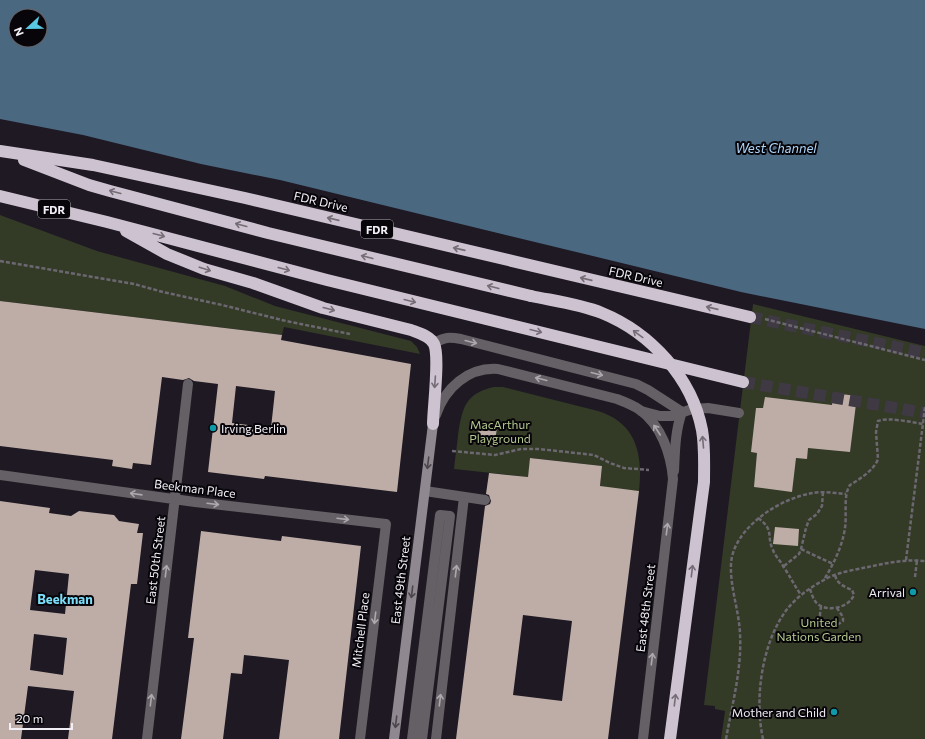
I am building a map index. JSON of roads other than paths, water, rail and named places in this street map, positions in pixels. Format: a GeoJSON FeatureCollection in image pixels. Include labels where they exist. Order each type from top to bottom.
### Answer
{"type":"FeatureCollection","features":[{"type":"Feature","properties":{"kind":"highway"},"geometry":{"type":"LineString","coordinates":[[0,151],[89,185],[110,191],[268,233],[602,313],[629,327],[642,336],[662,354],[673,368],[687,392],[698,417],[704,442],[704,482],[670,739]]}},
{"type":"Feature","properties":{"kind":"highway","name":"FDR Drive"},"geometry":{"type":"LineString","coordinates":[[0,151],[93,165],[245,198],[750,318]]}},
{"type":"Feature","properties":{"kind":"highway","name":"FDR"},"geometry":{"type":"LineString","coordinates":[[0,196],[107,222],[326,280],[743,382]]}},
{"type":"Feature","properties":{"kind":"highway"},"geometry":{"type":"LineString","coordinates":[[107,222],[167,254],[204,269],[253,283],[323,308],[411,330],[425,336],[434,344],[437,358],[433,424]]}},
{"type":"Feature","properties":{"kind":"main road","name":"East 49th Street"},"geometry":{"type":"LineString","coordinates":[[394,739],[433,424]]}},
{"type":"Feature","properties":{"kind":"street"},"geometry":{"type":"LineString","coordinates":[[434,344],[443,338],[451,337],[462,339],[636,384],[682,412]]}},
{"type":"Feature","properties":{"kind":"street"},"geometry":{"type":"LineString","coordinates":[[433,424],[442,400],[457,383],[472,372],[489,368],[498,369],[603,395],[631,405],[641,411],[657,428],[663,440],[668,453],[673,479]]}},
{"type":"Feature","properties":{"kind":"street","name":"East 50th Street"},"geometry":{"type":"LineString","coordinates":[[147,739],[188,384]]}},
{"type":"Feature","properties":{"kind":"street"},"geometry":{"type":"LineString","coordinates":[[641,411],[660,416],[672,416],[692,409],[708,408],[739,412]]}},
{"type":"Feature","properties":{"kind":"street","name":"East 48th Street"},"geometry":{"type":"LineString","coordinates":[[643,739],[677,435],[682,412]]}},
{"type":"Feature","properties":{"kind":"street","name":"Beekman Place"},"geometry":{"type":"LineString","coordinates":[[0,476],[175,499],[386,524]]}},
{"type":"Feature","properties":{"kind":"street"},"geometry":{"type":"LineString","coordinates":[[425,491],[486,500]]}},
{"type":"Feature","properties":{"kind":"street"},"geometry":{"type":"LineString","coordinates":[[436,739],[464,497]]}},
{"type":"Feature","properties":{"kind":"street"},"geometry":{"type":"LineString","coordinates":[[412,739],[440,515],[450,516],[422,739]]}},
{"type":"Feature","properties":{"kind":"street","name":"Mitchell Place"},"geometry":{"type":"LineString","coordinates":[[360,739],[386,524]]}},
{"type":"Feature","properties":{"kind":"water","name":"West Channel"},"geometry":{"type":"Polygon","coordinates":[[[0,0],[925,0],[925,329],[741,292],[280,180],[201,164],[83,135],[0,119],[0,0]]]}},
{"type":"Feature","properties":{"kind":"tunnel"},"geometry":{"type":"LineString","coordinates":[[750,317],[925,353]]}},
{"type":"Feature","properties":{"kind":"tunnel"},"geometry":{"type":"LineString","coordinates":[[743,382],[925,413]]}},
{"type":"Feature","properties":{"kind":"place","name":"Irving Berlin"},"geometry":{"type":"Point","coordinates":[213,428]}},
{"type":"Feature","properties":{"kind":"place","name":"Arrival"},"geometry":{"type":"Point","coordinates":[913,592]}},
{"type":"Feature","properties":{"kind":"place","name":"Mother and Child"},"geometry":{"type":"Point","coordinates":[834,712]}},
{"type":"Feature","properties":{"kind":"district","name":"Beekman"},"geometry":{"type":"Point","coordinates":[65,599]}},
{"type":"Feature","properties":{"kind":"park label","name":"MacArthur Playground"},"geometry":{"type":"Point","coordinates":[500,431]}},
{"type":"Feature","properties":{"kind":"park label","name":"United Nations Garden"},"geometry":{"type":"Point","coordinates":[819,629]}}]}
